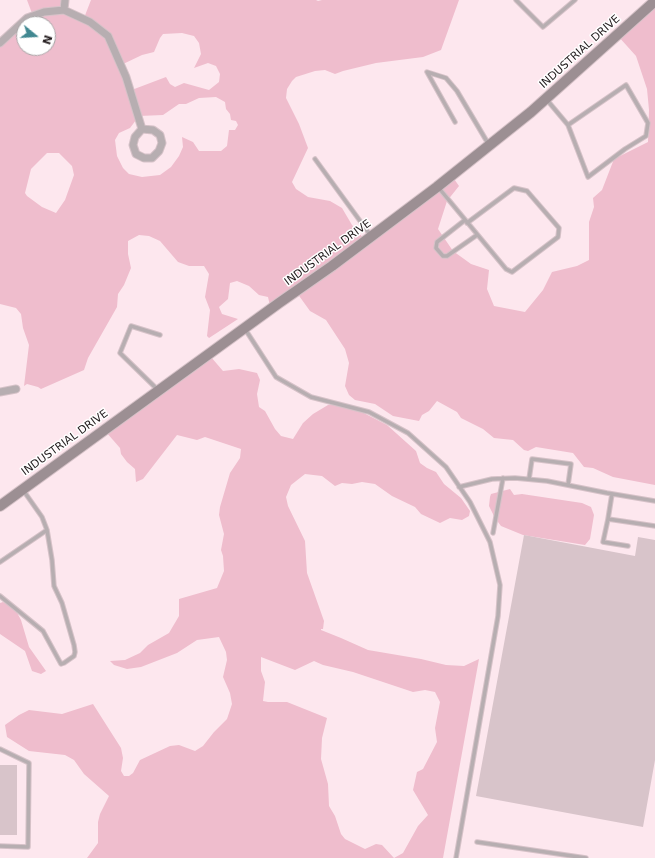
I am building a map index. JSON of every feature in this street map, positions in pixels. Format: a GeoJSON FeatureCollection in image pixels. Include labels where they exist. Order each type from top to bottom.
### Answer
{"type":"FeatureCollection","features":[{"type":"Feature","properties":{"kind":"street"},"geometry":{"type":"LineString","coordinates":[[64,10],[65,0]]}},
{"type":"Feature","properties":{"kind":"street","name":"INDUSTRIAL DRIVE"},"geometry":{"type":"LineString","coordinates":[[0,506],[372,237],[437,187],[490,146],[546,99],[655,1]]}},
{"type":"Feature","properties":{"kind":"street"},"geometry":{"type":"LineString","coordinates":[[0,43],[27,18],[44,12],[64,10],[90,22],[108,36],[126,77],[142,129]]}},
{"type":"Feature","properties":{"kind":"street"},"geometry":{"type":"LineString","coordinates":[[142,129],[153,130],[160,135],[162,143],[159,151],[152,158],[144,158],[136,154],[133,145],[135,137],[142,129]]}},
{"type":"Feature","properties":{"kind":"street"},"geometry":{"type":"LineString","coordinates":[[0,392],[16,389]]}},
{"type":"Feature","properties":{"kind":"lane"},"geometry":{"type":"LineString","coordinates":[[516,0],[543,27],[575,0]]}},
{"type":"Feature","properties":{"kind":"lane"},"geometry":{"type":"LineString","coordinates":[[455,122],[427,72],[446,78],[457,91],[490,146]]}},
{"type":"Feature","properties":{"kind":"lane"},"geometry":{"type":"LineString","coordinates":[[546,99],[568,126],[588,177],[625,149],[646,136],[648,122],[626,85],[568,126]]}},
{"type":"Feature","properties":{"kind":"lane"},"geometry":{"type":"LineString","coordinates":[[315,159],[372,237]]}},
{"type":"Feature","properties":{"kind":"lane"},"geometry":{"type":"LineString","coordinates":[[437,187],[466,221],[506,269],[512,272],[558,237],[559,228],[527,191],[514,188],[466,221],[437,242],[436,248],[443,256],[447,256],[477,235]]}},
{"type":"Feature","properties":{"kind":"lane"},"geometry":{"type":"LineString","coordinates":[[159,391],[120,354],[131,326],[160,335]]}},
{"type":"Feature","properties":{"kind":"lane"},"geometry":{"type":"LineString","coordinates":[[245,328],[276,377],[311,397],[369,412],[408,433],[446,467],[470,502],[490,542],[500,585],[498,616],[456,858]]}},
{"type":"Feature","properties":{"kind":"lane"},"geometry":{"type":"LineString","coordinates":[[529,479],[532,460],[571,464],[568,485]]}},
{"type":"Feature","properties":{"kind":"lane"},"geometry":{"type":"LineString","coordinates":[[493,533],[503,478]]}},
{"type":"Feature","properties":{"kind":"lane"},"geometry":{"type":"LineString","coordinates":[[459,487],[492,479],[529,479],[655,501]]}},
{"type":"Feature","properties":{"kind":"lane"},"geometry":{"type":"LineString","coordinates":[[0,596],[43,631],[61,664],[74,656],[74,645],[62,603],[54,586],[52,560],[47,530],[42,518],[23,489]]}},
{"type":"Feature","properties":{"kind":"lane"},"geometry":{"type":"LineString","coordinates":[[612,494],[603,542],[628,546]]}},
{"type":"Feature","properties":{"kind":"lane"},"geometry":{"type":"LineString","coordinates":[[608,519],[655,526]]}},
{"type":"Feature","properties":{"kind":"lane"},"geometry":{"type":"LineString","coordinates":[[0,562],[47,530]]}},
{"type":"Feature","properties":{"kind":"lane"},"geometry":{"type":"LineString","coordinates":[[0,749],[29,763],[28,847],[0,846]]}},
{"type":"Feature","properties":{"kind":"lane"},"geometry":{"type":"LineString","coordinates":[[477,842],[586,858]]}},
{"type":"Feature","properties":{"kind":"shaded area"},"geometry":{"type":"Polygon","coordinates":[[[27,0],[67,0],[66,10],[84,18],[91,0],[459,0],[441,50],[423,57],[376,63],[335,74],[325,70],[315,71],[296,77],[292,81],[287,89],[286,98],[299,124],[308,148],[292,182],[296,189],[308,197],[330,201],[342,208],[352,225],[365,240],[452,176],[459,186],[447,201],[438,229],[453,251],[471,264],[489,270],[487,289],[494,306],[525,312],[543,290],[552,272],[577,266],[589,260],[589,222],[594,207],[593,198],[602,190],[614,159],[648,142],[649,110],[647,89],[636,56],[618,36],[655,3],[655,485],[613,477],[593,468],[584,467],[573,453],[536,447],[528,451],[524,450],[513,440],[494,438],[483,429],[461,418],[457,412],[437,401],[429,411],[422,415],[419,421],[393,416],[375,404],[355,400],[349,395],[345,386],[349,363],[345,349],[326,320],[310,311],[297,293],[271,310],[268,297],[259,295],[249,286],[237,281],[230,283],[228,299],[219,307],[222,314],[238,319],[209,338],[207,336],[210,310],[205,297],[209,274],[204,266],[189,266],[178,262],[160,241],[149,236],[139,235],[128,241],[128,254],[131,268],[124,285],[118,294],[117,307],[88,358],[84,370],[41,389],[27,384],[24,386],[29,345],[23,328],[21,314],[16,308],[0,304],[0,45],[16,31],[16,56],[56,56],[56,16],[33,16],[27,0]],[[182,33],[163,34],[154,52],[142,55],[121,65],[129,91],[166,77],[170,84],[175,87],[184,83],[209,90],[219,82],[220,74],[216,66],[208,63],[194,68],[201,54],[199,43],[194,36],[182,33]],[[216,97],[199,98],[186,104],[179,104],[163,115],[139,116],[130,128],[119,133],[115,140],[117,156],[123,168],[129,174],[142,177],[160,175],[171,167],[179,156],[183,147],[182,137],[193,142],[199,151],[221,151],[227,146],[229,130],[235,130],[238,125],[236,121],[231,120],[230,114],[226,109],[225,102],[216,97]],[[47,153],[31,169],[25,193],[42,207],[56,213],[65,200],[74,175],[72,166],[59,153],[47,153]]]}},
{"type":"Feature","properties":{"kind":"shaded area"},"geometry":{"type":"Polygon","coordinates":[[[211,357],[223,371],[239,369],[257,373],[260,380],[257,394],[259,407],[265,411],[275,429],[281,436],[293,439],[303,423],[313,414],[328,405],[338,404],[356,409],[387,425],[416,451],[420,463],[436,472],[444,484],[461,498],[470,511],[469,516],[462,520],[450,518],[440,523],[421,514],[415,507],[392,496],[375,484],[362,482],[352,484],[342,483],[335,486],[322,476],[305,474],[291,485],[286,497],[288,506],[305,541],[307,573],[324,621],[323,629],[321,630],[368,650],[446,665],[464,666],[479,659],[443,858],[394,858],[87,858],[98,843],[98,822],[100,814],[109,796],[84,774],[74,760],[65,755],[29,751],[7,737],[5,725],[29,710],[62,714],[93,704],[121,748],[123,758],[121,771],[124,776],[129,776],[133,773],[140,760],[170,746],[179,745],[195,751],[203,746],[227,719],[232,704],[230,693],[223,677],[227,660],[226,652],[219,637],[197,640],[177,653],[141,667],[127,669],[114,665],[110,661],[125,660],[140,653],[148,645],[169,633],[179,616],[179,599],[217,588],[224,571],[221,550],[224,534],[219,515],[220,507],[230,473],[240,458],[241,449],[205,437],[197,440],[177,435],[143,479],[136,482],[135,469],[127,462],[121,454],[120,448],[106,432],[211,357]],[[261,657],[261,671],[265,682],[263,701],[287,702],[327,718],[322,738],[321,759],[328,784],[329,806],[335,816],[341,834],[345,839],[365,849],[376,844],[382,845],[394,858],[403,853],[418,826],[428,815],[413,790],[417,772],[423,769],[437,742],[435,728],[440,702],[435,692],[425,690],[413,692],[314,661],[295,670],[261,657]]]}},
{"type":"Feature","properties":{"kind":"shaded area"},"geometry":{"type":"Polygon","coordinates":[[[510,489],[514,495],[522,494],[582,503],[591,507],[594,515],[590,539],[585,545],[523,535],[501,526],[489,506],[490,497],[491,494],[510,489]]]}},
{"type":"Feature","properties":{"kind":"shaded area"},"geometry":{"type":"Polygon","coordinates":[[[3,602],[14,607],[21,620],[29,647],[46,671],[41,674],[32,671],[25,651],[0,634],[0,603],[3,602]]]}},
{"type":"Feature","properties":{"kind":"building"},"geometry":{"type":"Polygon","coordinates":[[[524,535],[635,556],[638,537],[655,540],[655,760],[643,827],[476,796],[524,535]]]}},
{"type":"Feature","properties":{"kind":"building"},"geometry":{"type":"Polygon","coordinates":[[[0,765],[17,765],[17,835],[0,835],[0,765]]]}}]}
